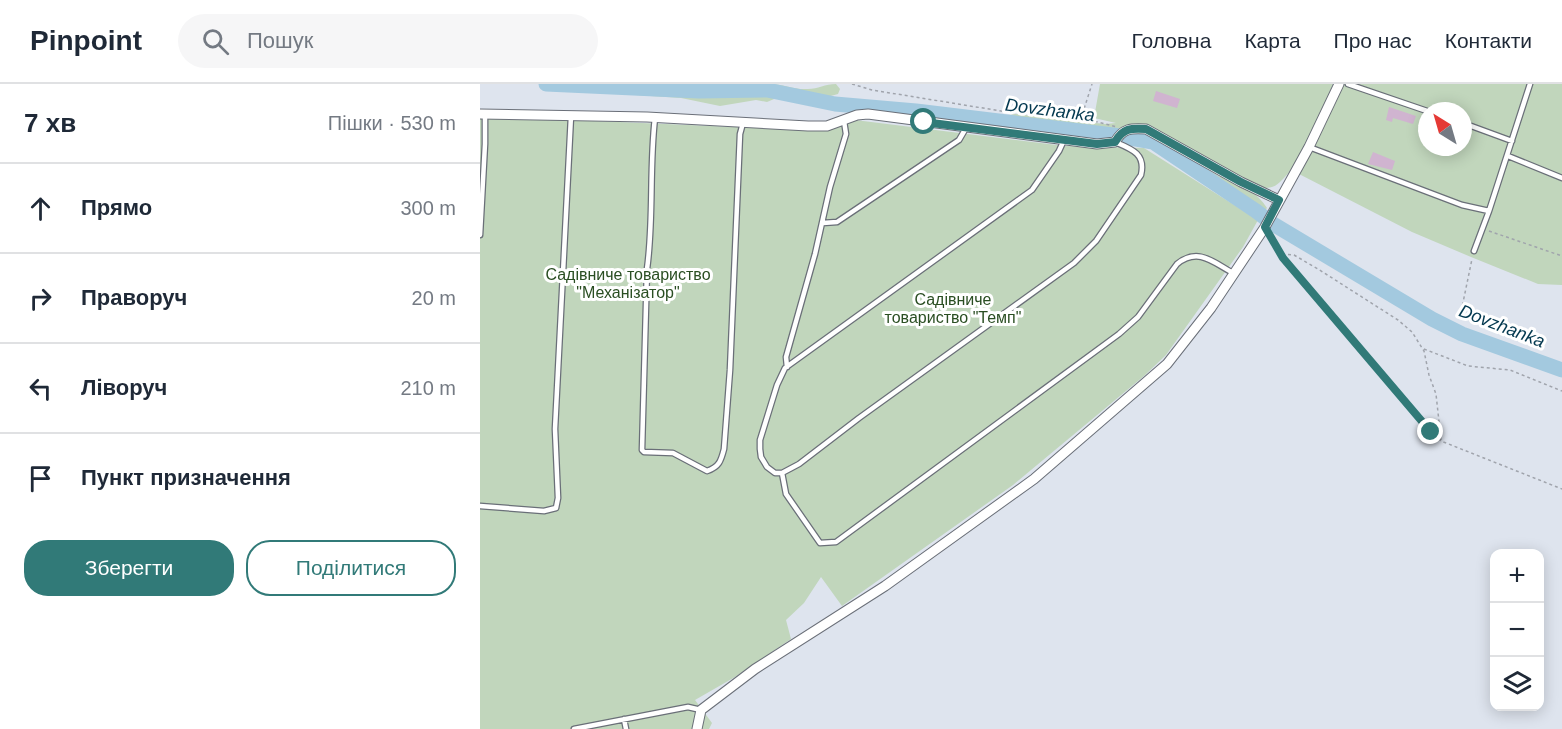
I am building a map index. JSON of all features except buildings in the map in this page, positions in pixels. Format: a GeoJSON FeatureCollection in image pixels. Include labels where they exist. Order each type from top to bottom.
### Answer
{"type":"FeatureCollection","features":[{"type":"Feature","properties":{"kind":"street"},"geometry":{"type":"LineString","coordinates":[[697,729],[701,710],[755,669],[885,586],[1034,479],[1167,364],[1211,308],[1265,227],[1310,147],[1339,84]]}},
{"type":"Feature","properties":{"kind":"street"},"geometry":{"type":"LineString","coordinates":[[482,114],[656,118],[827,126],[857,115],[868,114],[1097,144],[1119,136],[1131,128],[1146,129],[1241,182],[1279,200]]}},
{"type":"Feature","properties":{"kind":"lane"},"geometry":{"type":"LineString","coordinates":[[1348,84],[1418,108]]}},
{"type":"Feature","properties":{"kind":"lane"},"geometry":{"type":"LineString","coordinates":[[1474,250],[1490,211],[1530,84]]}},
{"type":"Feature","properties":{"kind":"lane"},"geometry":{"type":"LineString","coordinates":[[480,235],[485,144],[482,114]]}},
{"type":"Feature","properties":{"kind":"lane"},"geometry":{"type":"LineString","coordinates":[[480,506],[544,511],[556,508],[558,498],[555,429],[571,116]]}},
{"type":"Feature","properties":{"kind":"lane"},"geometry":{"type":"LineString","coordinates":[[656,118],[652,145],[651,242],[647,269],[642,450],[673,453],[708,471],[717,468],[722,460],[724,449],[740,134],[743,123]]}},
{"type":"Feature","properties":{"kind":"lane"},"geometry":{"type":"LineString","coordinates":[[787,367],[786,357],[846,134],[844,121]]}},
{"type":"Feature","properties":{"kind":"lane"},"geometry":{"type":"LineString","coordinates":[[1472,126],[1512,141]]}},
{"type":"Feature","properties":{"kind":"lane"},"geometry":{"type":"LineString","coordinates":[[823,224],[837,222],[959,140],[966,128]]}},
{"type":"Feature","properties":{"kind":"lane"},"geometry":{"type":"LineString","coordinates":[[1064,140],[1032,190],[787,367],[777,386],[760,440],[761,457],[767,467],[782,473],[799,464],[1089,250],[1141,175],[1143,166],[1140,156],[1119,136]]}},
{"type":"Feature","properties":{"kind":"lane"},"geometry":{"type":"LineString","coordinates":[[1310,147],[1462,205],[1490,211]]}},
{"type":"Feature","properties":{"kind":"lane"},"geometry":{"type":"LineString","coordinates":[[1508,156],[1562,178]]}},
{"type":"Feature","properties":{"kind":"lane"},"geometry":{"type":"LineString","coordinates":[[782,473],[786,494],[820,543],[836,542],[1119,334],[1138,317],[1185,258],[1194,255],[1203,257],[1233,273]]}},
{"type":"Feature","properties":{"kind":"lane"},"geometry":{"type":"LineString","coordinates":[[574,729],[688,707],[701,710]]}},
{"type":"Feature","properties":{"kind":"lane"},"geometry":{"type":"LineString","coordinates":[[624,719],[626,729]]}},
{"type":"Feature","properties":{"kind":"path"},"geometry":{"type":"LineString","coordinates":[[852,84],[872,90],[1001,111],[1116,126],[1119,136]]}},
{"type":"Feature","properties":{"kind":"path"},"geometry":{"type":"LineString","coordinates":[[1087,121],[1084,110],[1092,84]]}},
{"type":"Feature","properties":{"kind":"path"},"geometry":{"type":"LineString","coordinates":[[1265,227],[1281,254],[1417,417],[1441,441],[1562,489]]}},
{"type":"Feature","properties":{"kind":"path"},"geometry":{"type":"LineString","coordinates":[[1483,228],[1562,256]]}},
{"type":"Feature","properties":{"kind":"path"},"geometry":{"type":"LineString","coordinates":[[1460,316],[1474,250]]}},
{"type":"Feature","properties":{"kind":"path"},"geometry":{"type":"LineString","coordinates":[[1281,254],[1294,255],[1398,320],[1412,332],[1423,349],[1436,394],[1441,441]]}},
{"type":"Feature","properties":{"kind":"path"},"geometry":{"type":"LineString","coordinates":[[1423,349],[1468,366],[1510,370],[1562,391]]}},
{"type":"Feature","properties":{"kind":"green space"},"geometry":{"type":"Polygon","coordinates":[[[564,84],[770,84],[812,89],[836,84],[840,89],[838,94],[827,97],[822,102],[779,97],[767,102],[756,100],[720,106],[681,98],[621,94],[607,88],[596,91],[565,91],[561,88],[564,84]]]}},
{"type":"Feature","properties":{"kind":"green space"},"geometry":{"type":"Polygon","coordinates":[[[1100,84],[1333,84],[1310,136],[1295,163],[1288,174],[1272,187],[1263,188],[1161,139],[1168,150],[1188,157],[1219,176],[1238,182],[1249,189],[1267,208],[1259,217],[1209,184],[1197,180],[1149,145],[1128,144],[1118,138],[1071,138],[1054,132],[1042,133],[972,123],[944,123],[895,113],[893,109],[897,105],[904,105],[935,110],[976,111],[1000,117],[1015,114],[1105,124],[1116,123],[1094,118],[1100,84]]]}},
{"type":"Feature","properties":{"kind":"green space"},"geometry":{"type":"Polygon","coordinates":[[[1343,84],[1562,84],[1562,285],[1538,284],[1471,257],[1412,232],[1299,174],[1343,84]]]}},
{"type":"Feature","properties":{"kind":"green space"},"geometry":{"type":"Polygon","coordinates":[[[480,116],[827,131],[855,120],[1065,146],[1144,148],[1258,220],[1243,247],[1166,355],[1144,376],[1013,485],[842,606],[821,577],[804,603],[786,620],[791,639],[735,677],[695,700],[712,723],[709,729],[480,729],[480,116]]]}},
{"type":"Feature","properties":{"kind":"waterway","name":"Dovzhanka"},"geometry":{"type":"LineString","coordinates":[[546,84],[699,91],[767,90],[835,104],[916,111],[1153,142],[1273,224],[1432,319],[1462,334],[1562,370]]}},
{"type":"Feature","properties":{"kind":"route"},"geometry":{"type":"LineString","coordinates":[[924,122],[1097,144],[1115,142],[1124,130],[1146,129],[1241,182],[1279,200],[1265,227],[1283,258],[1431,432]]}},
{"type":"Feature","properties":{"kind":"park label","name":"Садівниче товариство \"Механізатор\""},"geometry":{"type":"Point","coordinates":[628,283]}},
{"type":"Feature","properties":{"kind":"park label","name":"Садівниче товариство \"Темп\""},"geometry":{"type":"Point","coordinates":[953,308]}}]}
